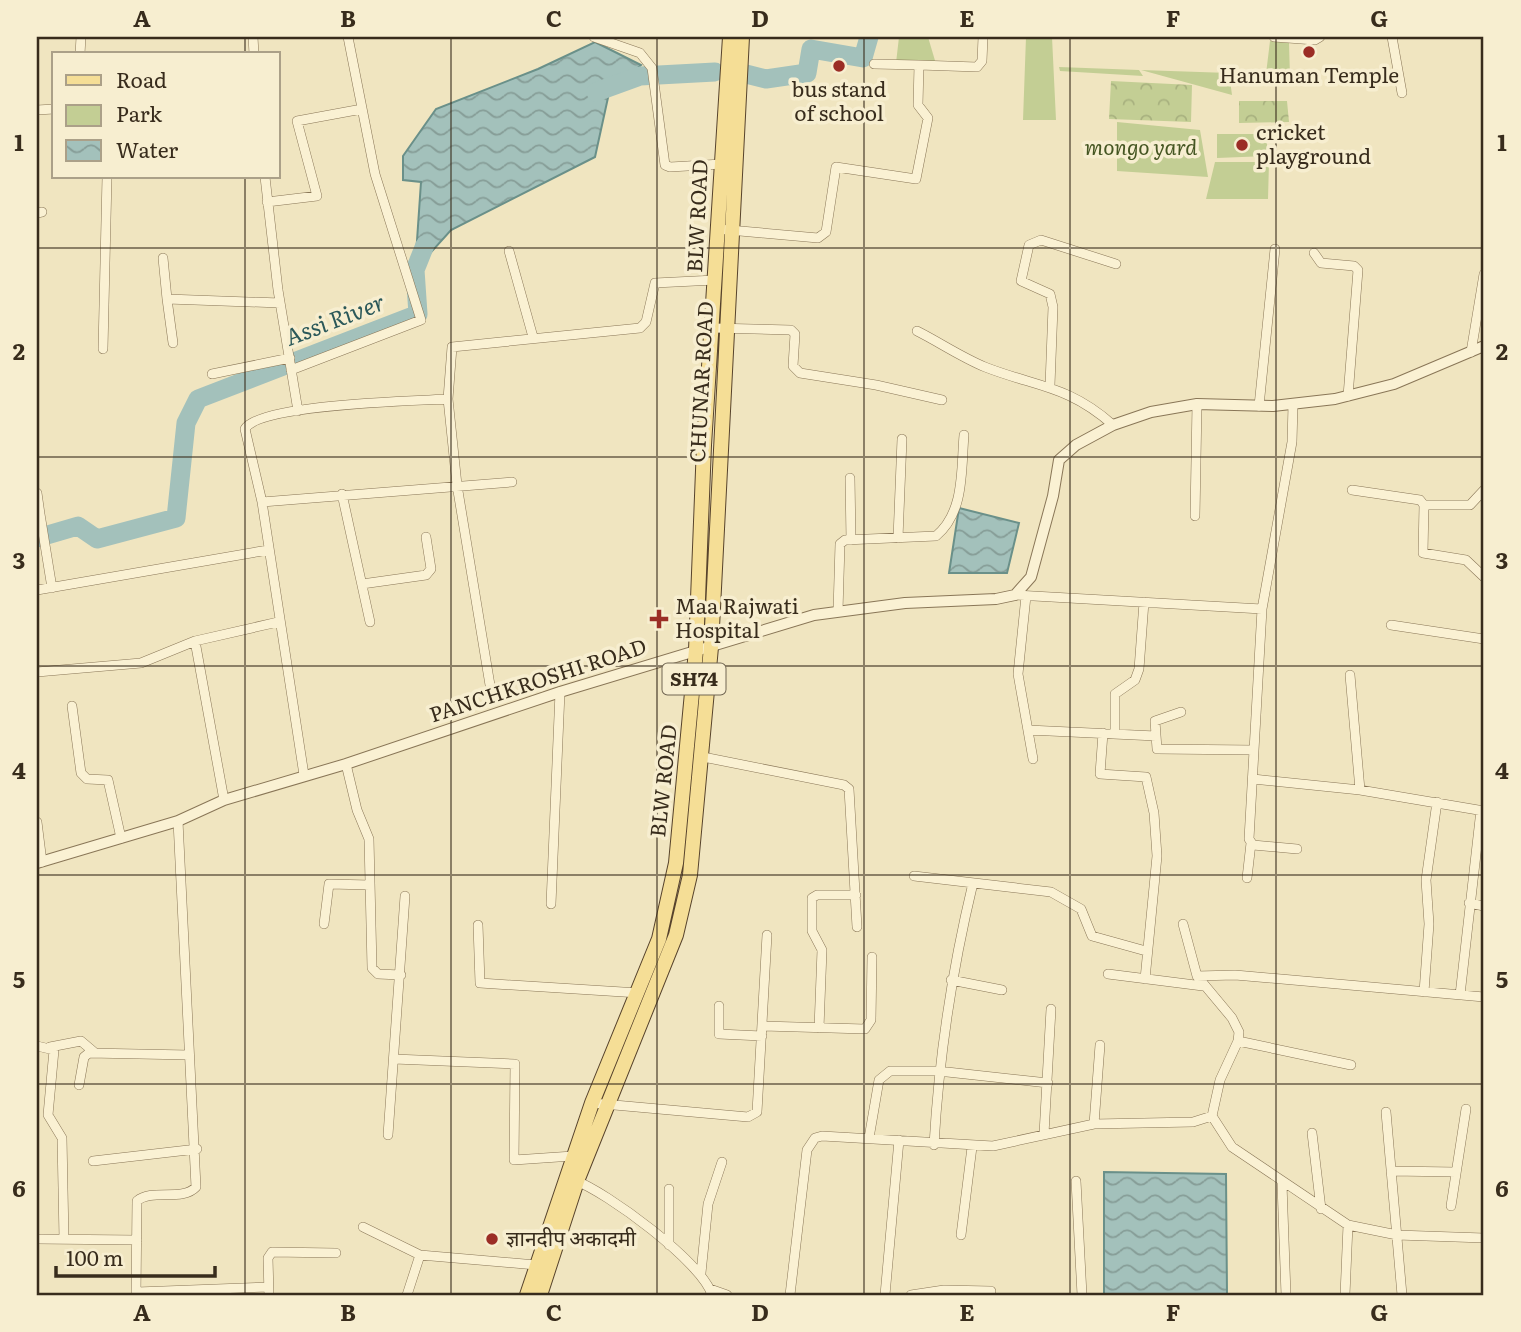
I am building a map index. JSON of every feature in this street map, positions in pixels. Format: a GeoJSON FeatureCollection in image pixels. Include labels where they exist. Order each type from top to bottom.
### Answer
{"type":"FeatureCollection","features":[{"type":"Feature","properties":{"kind":"main road","name":"BLW ROAD"},"geometry":{"type":"LineString","coordinates":[[527,1295],[536,1265],[571,1179],[573,1156],[599,1104],[659,939],[677,863],[704,648],[704,445],[720,328],[715,280],[725,230],[722,164],[733,85],[730,37]]}},
{"type":"Feature","properties":{"kind":"main road","name":"CHUNAR ROAD"},"geometry":{"type":"LineString","coordinates":[[720,328],[733,85],[742,37]]}},
{"type":"Feature","properties":{"kind":"main road","name":"SH74"},"geometry":{"type":"LineString","coordinates":[[540,1295],[571,1179],[599,1104],[653,993],[685,905],[695,843],[703,757],[704,648]]}},
{"type":"Feature","properties":{"kind":"street"},"geometry":{"type":"LineString","coordinates":[[291,370],[421,320],[375,174],[348,37]]}},
{"type":"Feature","properties":{"kind":"street"},"geometry":{"type":"LineString","coordinates":[[594,37],[640,53],[654,77],[665,165],[722,164]]}},
{"type":"Feature","properties":{"kind":"street"},"geometry":{"type":"LineString","coordinates":[[874,64],[977,66],[982,61],[983,37]]}},
{"type":"Feature","properties":{"kind":"street"},"geometry":{"type":"LineString","coordinates":[[1274,37],[1315,40],[1320,37]]}},
{"type":"Feature","properties":{"kind":"street"},"geometry":{"type":"LineString","coordinates":[[1392,37],[1402,93]]}},
{"type":"Feature","properties":{"kind":"street"},"geometry":{"type":"LineString","coordinates":[[725,230],[818,238],[823,236],[834,171],[838,166],[916,179],[928,118],[918,105],[919,65]]}},
{"type":"Feature","properties":{"kind":"street"},"geometry":{"type":"LineString","coordinates":[[267,202],[317,196],[297,121],[362,109]]}},
{"type":"Feature","properties":{"kind":"street"},"geometry":{"type":"LineString","coordinates":[[103,349],[107,178]]}},
{"type":"Feature","properties":{"kind":"street"},"geometry":{"type":"LineString","coordinates":[[264,178],[280,303],[298,411]]}},
{"type":"Feature","properties":{"kind":"street"},"geometry":{"type":"LineString","coordinates":[[1050,385],[1053,307],[1050,294],[1021,281],[1029,245],[1041,240],[1116,264]]}},
{"type":"Feature","properties":{"kind":"street"},"geometry":{"type":"LineString","coordinates":[[1259,406],[1275,249]]}},
{"type":"Feature","properties":{"kind":"street"},"geometry":{"type":"LineString","coordinates":[[509,251],[533,337]]}},
{"type":"Feature","properties":{"kind":"street"},"geometry":{"type":"LineString","coordinates":[[1314,253],[1321,263],[1354,265],[1359,270],[1348,396]]}},
{"type":"Feature","properties":{"kind":"street"},"geometry":{"type":"LineString","coordinates":[[163,258],[173,343]]}},
{"type":"Feature","properties":{"kind":"street"},"geometry":{"type":"LineString","coordinates":[[1471,352],[1484,274]]}},
{"type":"Feature","properties":{"kind":"street"},"geometry":{"type":"LineString","coordinates":[[490,685],[457,485],[448,399],[452,347],[640,328],[646,322],[655,283],[715,280]]}},
{"type":"Feature","properties":{"kind":"street"},"geometry":{"type":"LineString","coordinates":[[167,299],[280,303]]}},
{"type":"Feature","properties":{"kind":"street"},"geometry":{"type":"LineString","coordinates":[[720,328],[792,330],[793,366],[800,373],[876,385],[942,400]]}},
{"type":"Feature","properties":{"kind":"street"},"geometry":{"type":"LineString","coordinates":[[916,331],[984,366],[1050,385],[1086,403],[1113,425]]}},
{"type":"Feature","properties":{"kind":"street"},"geometry":{"type":"LineString","coordinates":[[1033,759],[1018,674],[1021,595],[1031,577],[1053,496],[1059,460],[1076,444],[1113,425],[1151,412],[1198,404],[1293,405],[1348,396],[1394,384],[1484,346]]}},
{"type":"Feature","properties":{"kind":"street"},"geometry":{"type":"LineString","coordinates":[[212,374],[289,358]]}},
{"type":"Feature","properties":{"kind":"street"},"geometry":{"type":"LineString","coordinates":[[304,775],[278,622],[262,502],[245,429],[249,422],[257,419],[298,411],[368,403],[448,399]]}},
{"type":"Feature","properties":{"kind":"street"},"geometry":{"type":"LineString","coordinates":[[1195,516],[1198,404]]}},
{"type":"Feature","properties":{"kind":"street"},"geometry":{"type":"LineString","coordinates":[[1247,878],[1262,609],[1292,442],[1293,405]]}},
{"type":"Feature","properties":{"kind":"street"},"geometry":{"type":"LineString","coordinates":[[838,611],[838,549],[841,542],[936,536],[947,524],[959,494],[964,435]]}},
{"type":"Feature","properties":{"kind":"street"},"geometry":{"type":"LineString","coordinates":[[898,538],[902,439]]}},
{"type":"Feature","properties":{"kind":"street"},"geometry":{"type":"LineString","coordinates":[[850,478],[851,540]]}},
{"type":"Feature","properties":{"kind":"street"},"geometry":{"type":"LineString","coordinates":[[262,502],[512,482]]}},
{"type":"Feature","properties":{"kind":"street"},"geometry":{"type":"LineString","coordinates":[[1352,490],[1417,498],[1424,505],[1471,505],[1484,491]]}},
{"type":"Feature","properties":{"kind":"street"},"geometry":{"type":"LineString","coordinates":[[37,493],[38,514],[52,588]]}},
{"type":"Feature","properties":{"kind":"street"},"geometry":{"type":"LineString","coordinates":[[342,494],[370,622]]}},
{"type":"Feature","properties":{"kind":"street"},"geometry":{"type":"LineString","coordinates":[[1424,505],[1423,553],[1466,560],[1484,576]]}},
{"type":"Feature","properties":{"kind":"street"},"geometry":{"type":"LineString","coordinates":[[362,584],[426,575],[431,569],[426,537]]}},
{"type":"Feature","properties":{"kind":"street"},"geometry":{"type":"LineString","coordinates":[[37,590],[268,550]]}},
{"type":"Feature","properties":{"kind":"street"},"geometry":{"type":"LineString","coordinates":[[1021,595],[1262,609]]}},
{"type":"Feature","properties":{"kind":"street","name":"PANCHKROSHI ROAD"},"geometry":{"type":"LineString","coordinates":[[39,863],[178,821],[223,800],[346,764],[560,692],[814,615],[905,603],[996,599],[1021,595]]}},
{"type":"Feature","properties":{"kind":"street"},"geometry":{"type":"LineString","coordinates":[[1115,734],[1115,694],[1135,680],[1139,669],[1144,602]]}},
{"type":"Feature","properties":{"kind":"street"},"geometry":{"type":"LineString","coordinates":[[37,672],[141,663],[195,641],[278,622]]}},
{"type":"Feature","properties":{"kind":"street"},"geometry":{"type":"LineString","coordinates":[[1391,625],[1484,639]]}},
{"type":"Feature","properties":{"kind":"street"},"geometry":{"type":"LineString","coordinates":[[195,641],[223,800]]}},
{"type":"Feature","properties":{"kind":"street"},"geometry":{"type":"LineString","coordinates":[[1350,675],[1360,790]]}},
{"type":"Feature","properties":{"kind":"street"},"geometry":{"type":"LineString","coordinates":[[551,904],[560,692]]}},
{"type":"Feature","properties":{"kind":"street"},"geometry":{"type":"LineString","coordinates":[[72,706],[81,773],[87,779],[108,780],[121,838]]}},
{"type":"Feature","properties":{"kind":"street"},"geometry":{"type":"LineString","coordinates":[[1181,712],[1155,721],[1157,749],[1254,750]]}},
{"type":"Feature","properties":{"kind":"street"},"geometry":{"type":"LineString","coordinates":[[1028,730],[1156,736]]}},
{"type":"Feature","properties":{"kind":"street"},"geometry":{"type":"LineString","coordinates":[[1103,733],[1100,774],[1146,777],[1154,813],[1156,879],[1145,979]]}},
{"type":"Feature","properties":{"kind":"street"},"geometry":{"type":"LineString","coordinates":[[703,757],[818,779],[849,789],[857,927]]}},
{"type":"Feature","properties":{"kind":"street"},"geometry":{"type":"LineString","coordinates":[[346,764],[357,810],[369,839],[372,968],[377,974],[401,975]]}},
{"type":"Feature","properties":{"kind":"street"},"geometry":{"type":"LineString","coordinates":[[1253,779],[1360,790],[1483,811],[1469,904],[1460,995]]}},
{"type":"Feature","properties":{"kind":"street"},"geometry":{"type":"LineString","coordinates":[[1424,992],[1429,924],[1426,880],[1437,803]]}},
{"type":"Feature","properties":{"kind":"street"},"geometry":{"type":"LineString","coordinates":[[178,821],[189,1055],[197,1149],[196,1187],[193,1191],[143,1196],[137,1201],[136,1293],[269,1291],[268,1258],[272,1252],[336,1253]]}},
{"type":"Feature","properties":{"kind":"street"},"geometry":{"type":"LineString","coordinates":[[37,822],[39,863]]}},
{"type":"Feature","properties":{"kind":"street"},"geometry":{"type":"LineString","coordinates":[[1251,843],[1297,849]]}},
{"type":"Feature","properties":{"kind":"street"},"geometry":{"type":"LineString","coordinates":[[914,876],[1061,896],[1085,913],[1092,936],[1146,951]]}},
{"type":"Feature","properties":{"kind":"street"},"geometry":{"type":"LineString","coordinates":[[934,1145],[938,1071],[951,980],[973,883]]}},
{"type":"Feature","properties":{"kind":"street"},"geometry":{"type":"LineString","coordinates":[[324,924],[329,884],[370,885]]}},
{"type":"Feature","properties":{"kind":"street"},"geometry":{"type":"LineString","coordinates":[[819,1028],[822,950],[812,930],[812,898],[817,895],[856,895]]}},
{"type":"Feature","properties":{"kind":"street"},"geometry":{"type":"LineString","coordinates":[[388,1135],[405,896]]}},
{"type":"Feature","properties":{"kind":"street"},"geometry":{"type":"LineString","coordinates":[[1469,904],[1484,905]]}},
{"type":"Feature","properties":{"kind":"street"},"geometry":{"type":"LineString","coordinates":[[1183,924],[1197,976],[1232,1018],[1238,1041],[1220,1080],[1212,1116],[1232,1147],[1282,1184],[1348,1225],[1397,1235],[1484,1238]]}},
{"type":"Feature","properties":{"kind":"street"},"geometry":{"type":"LineString","coordinates":[[478,925],[480,983],[639,993]]}},
{"type":"Feature","properties":{"kind":"street"},"geometry":{"type":"LineString","coordinates":[[599,1104],[753,1115],[758,1106],[767,935]]}},
{"type":"Feature","properties":{"kind":"street"},"geometry":{"type":"LineString","coordinates":[[763,1026],[860,1030],[869,1026],[872,957]]}},
{"type":"Feature","properties":{"kind":"street"},"geometry":{"type":"LineString","coordinates":[[1108,974],[1203,986]]}},
{"type":"Feature","properties":{"kind":"street"},"geometry":{"type":"LineString","coordinates":[[1197,976],[1235,975],[1484,997]]}},
{"type":"Feature","properties":{"kind":"street"},"geometry":{"type":"LineString","coordinates":[[951,980],[1002,990]]}},
{"type":"Feature","properties":{"kind":"street"},"geometry":{"type":"LineString","coordinates":[[719,1006],[719,1034],[762,1037]]}},
{"type":"Feature","properties":{"kind":"street"},"geometry":{"type":"LineString","coordinates":[[1044,1134],[1051,1009]]}},
{"type":"Feature","properties":{"kind":"street"},"geometry":{"type":"LineString","coordinates":[[37,1046],[50,1047],[81,1041],[94,1052]]}},
{"type":"Feature","properties":{"kind":"street"},"geometry":{"type":"LineString","coordinates":[[1238,1041],[1351,1065]]}},
{"type":"Feature","properties":{"kind":"street"},"geometry":{"type":"LineString","coordinates":[[1094,1124],[1100,1045]]}},
{"type":"Feature","properties":{"kind":"street"},"geometry":{"type":"LineString","coordinates":[[50,1047],[54,1050],[48,1115],[62,1138],[64,1239]]}},
{"type":"Feature","properties":{"kind":"street"},"geometry":{"type":"LineString","coordinates":[[79,1085],[84,1057],[94,1052],[189,1055]]}},
{"type":"Feature","properties":{"kind":"street"},"geometry":{"type":"LineString","coordinates":[[394,1059],[515,1063],[514,1160],[573,1156]]}},
{"type":"Feature","properties":{"kind":"street"},"geometry":{"type":"LineString","coordinates":[[869,1138],[879,1080],[890,1070],[938,1071],[1048,1083]]}},
{"type":"Feature","properties":{"kind":"street"},"geometry":{"type":"LineString","coordinates":[[1451,1206],[1466,1109]]}},
{"type":"Feature","properties":{"kind":"street"},"geometry":{"type":"LineString","coordinates":[[1386,1112],[1402,1295]]}},
{"type":"Feature","properties":{"kind":"street"},"geometry":{"type":"LineString","coordinates":[[790,1295],[810,1143],[821,1136],[898,1140],[934,1145],[993,1146],[1094,1124],[1193,1122],[1212,1116]]}},
{"type":"Feature","properties":{"kind":"street"},"geometry":{"type":"LineString","coordinates":[[1312,1133],[1321,1209]]}},
{"type":"Feature","properties":{"kind":"street"},"geometry":{"type":"LineString","coordinates":[[885,1295],[898,1140]]}},
{"type":"Feature","properties":{"kind":"street"},"geometry":{"type":"LineString","coordinates":[[961,1235],[972,1147]]}},
{"type":"Feature","properties":{"kind":"street"},"geometry":{"type":"LineString","coordinates":[[93,1161],[197,1149]]}},
{"type":"Feature","properties":{"kind":"street"},"geometry":{"type":"LineString","coordinates":[[701,1273],[708,1204],[722,1162]]}},
{"type":"Feature","properties":{"kind":"street"},"geometry":{"type":"LineString","coordinates":[[1391,1171],[1456,1172]]}},
{"type":"Feature","properties":{"kind":"street"},"geometry":{"type":"LineString","coordinates":[[571,1179],[600,1191],[701,1273],[711,1292],[727,1295]]}},
{"type":"Feature","properties":{"kind":"street"},"geometry":{"type":"LineString","coordinates":[[1076,1181],[1082,1295]]}},
{"type":"Feature","properties":{"kind":"street"},"geometry":{"type":"LineString","coordinates":[[1282,1184],[1286,1295]]}},
{"type":"Feature","properties":{"kind":"street"},"geometry":{"type":"LineString","coordinates":[[669,1245],[670,1189]]}},
{"type":"Feature","properties":{"kind":"street"},"geometry":{"type":"LineString","coordinates":[[1345,1295],[1348,1225]]}},
{"type":"Feature","properties":{"kind":"street"},"geometry":{"type":"LineString","coordinates":[[363,1227],[421,1255],[536,1265]]}},
{"type":"Feature","properties":{"kind":"street"},"geometry":{"type":"LineString","coordinates":[[37,1239],[137,1240]]}},
{"type":"Feature","properties":{"kind":"street"},"geometry":{"type":"LineString","coordinates":[[407,1295],[421,1255]]}},
{"type":"Feature","properties":{"kind":"street"},"geometry":{"type":"LineString","coordinates":[[911,1295],[944,1290],[991,1291]]}},
{"type":"Feature","properties":{"kind":"green space"},"geometry":{"type":"Polygon","coordinates":[[[899,37],[928,37],[936,64],[896,63],[899,37]]]}},
{"type":"Feature","properties":{"kind":"green space"},"geometry":{"type":"Polygon","coordinates":[[[1026,37],[1052,37],[1056,120],[1023,120],[1026,37]]]}},
{"type":"Feature","properties":{"kind":"green space"},"geometry":{"type":"Polygon","coordinates":[[[1270,41],[1289,43],[1290,77],[1266,74],[1270,41]]]}},
{"type":"Feature","properties":{"kind":"green space"},"geometry":{"type":"Polygon","coordinates":[[[1059,67],[1139,70],[1143,76],[1060,71],[1059,67]]]}},
{"type":"Feature","properties":{"kind":"green space"},"geometry":{"type":"Polygon","coordinates":[[[1141,70],[1229,73],[1232,95],[1141,70]]]}},
{"type":"Feature","properties":{"kind":"green space"},"geometry":{"type":"Polygon","coordinates":[[[1111,81],[1192,85],[1191,122],[1109,119],[1111,81]]]}},
{"type":"Feature","properties":{"kind":"green space"},"geometry":{"type":"Polygon","coordinates":[[[1239,101],[1287,101],[1289,122],[1239,123],[1239,101]]]}},
{"type":"Feature","properties":{"kind":"green space","name":"mongo yard"},"geometry":{"type":"Polygon","coordinates":[[[1117,122],[1200,130],[1208,177],[1117,171],[1117,122]]]}},
{"type":"Feature","properties":{"kind":"green space","name":"cricket playground"},"geometry":{"type":"Polygon","coordinates":[[[1217,134],[1267,134],[1267,156],[1217,158],[1217,134]]]}},
{"type":"Feature","properties":{"kind":"green space"},"geometry":{"type":"Polygon","coordinates":[[[1215,162],[1269,162],[1268,199],[1206,199],[1215,162]]]}},
{"type":"Feature","properties":{"kind":"water"},"geometry":{"type":"Polygon","coordinates":[[[595,42],[641,65],[609,93],[595,157],[451,230],[415,270],[421,182],[403,180],[403,156],[436,109],[538,69],[595,42]]]}},
{"type":"Feature","properties":{"kind":"water"},"geometry":{"type":"Polygon","coordinates":[[[959,508],[1019,523],[1007,573],[949,573],[959,508]]]}},
{"type":"Feature","properties":{"kind":"water"},"geometry":{"type":"Polygon","coordinates":[[[1104,1172],[1226,1174],[1227,1295],[1104,1295],[1104,1172]]]}},
{"type":"Feature","properties":{"kind":"waterway","name":"Assi River"},"geometry":{"type":"LineString","coordinates":[[746,74],[766,79],[807,73],[811,49],[863,58],[869,37]]}},
{"type":"Feature","properties":{"kind":"waterway","name":"Assi River"},"geometry":{"type":"LineString","coordinates":[[596,92],[640,76],[715,72]]}},
{"type":"Feature","properties":{"kind":"waterway","name":"Assi River"},"geometry":{"type":"LineString","coordinates":[[37,538],[78,526],[97,539],[176,518],[186,423],[198,399],[418,314],[415,270],[425,245]]}},
{"type":"Feature","properties":{"kind":"place","name":"Hanuman Temple"},"geometry":{"type":"Point","coordinates":[1309,52]}},
{"type":"Feature","properties":{"kind":"place","name":"bus stand of school"},"geometry":{"type":"Point","coordinates":[839,66]}},
{"type":"Feature","properties":{"kind":"place","name":"cricket playground"},"geometry":{"type":"Point","coordinates":[1242,145]}},
{"type":"Feature","properties":{"kind":"place","name":"Maa Rajwati Hospital"},"geometry":{"type":"Point","coordinates":[659,619]}},
{"type":"Feature","properties":{"kind":"place","name":"ज्ञानदीप अकादमी"},"geometry":{"type":"Point","coordinates":[492,1239]}}]}
